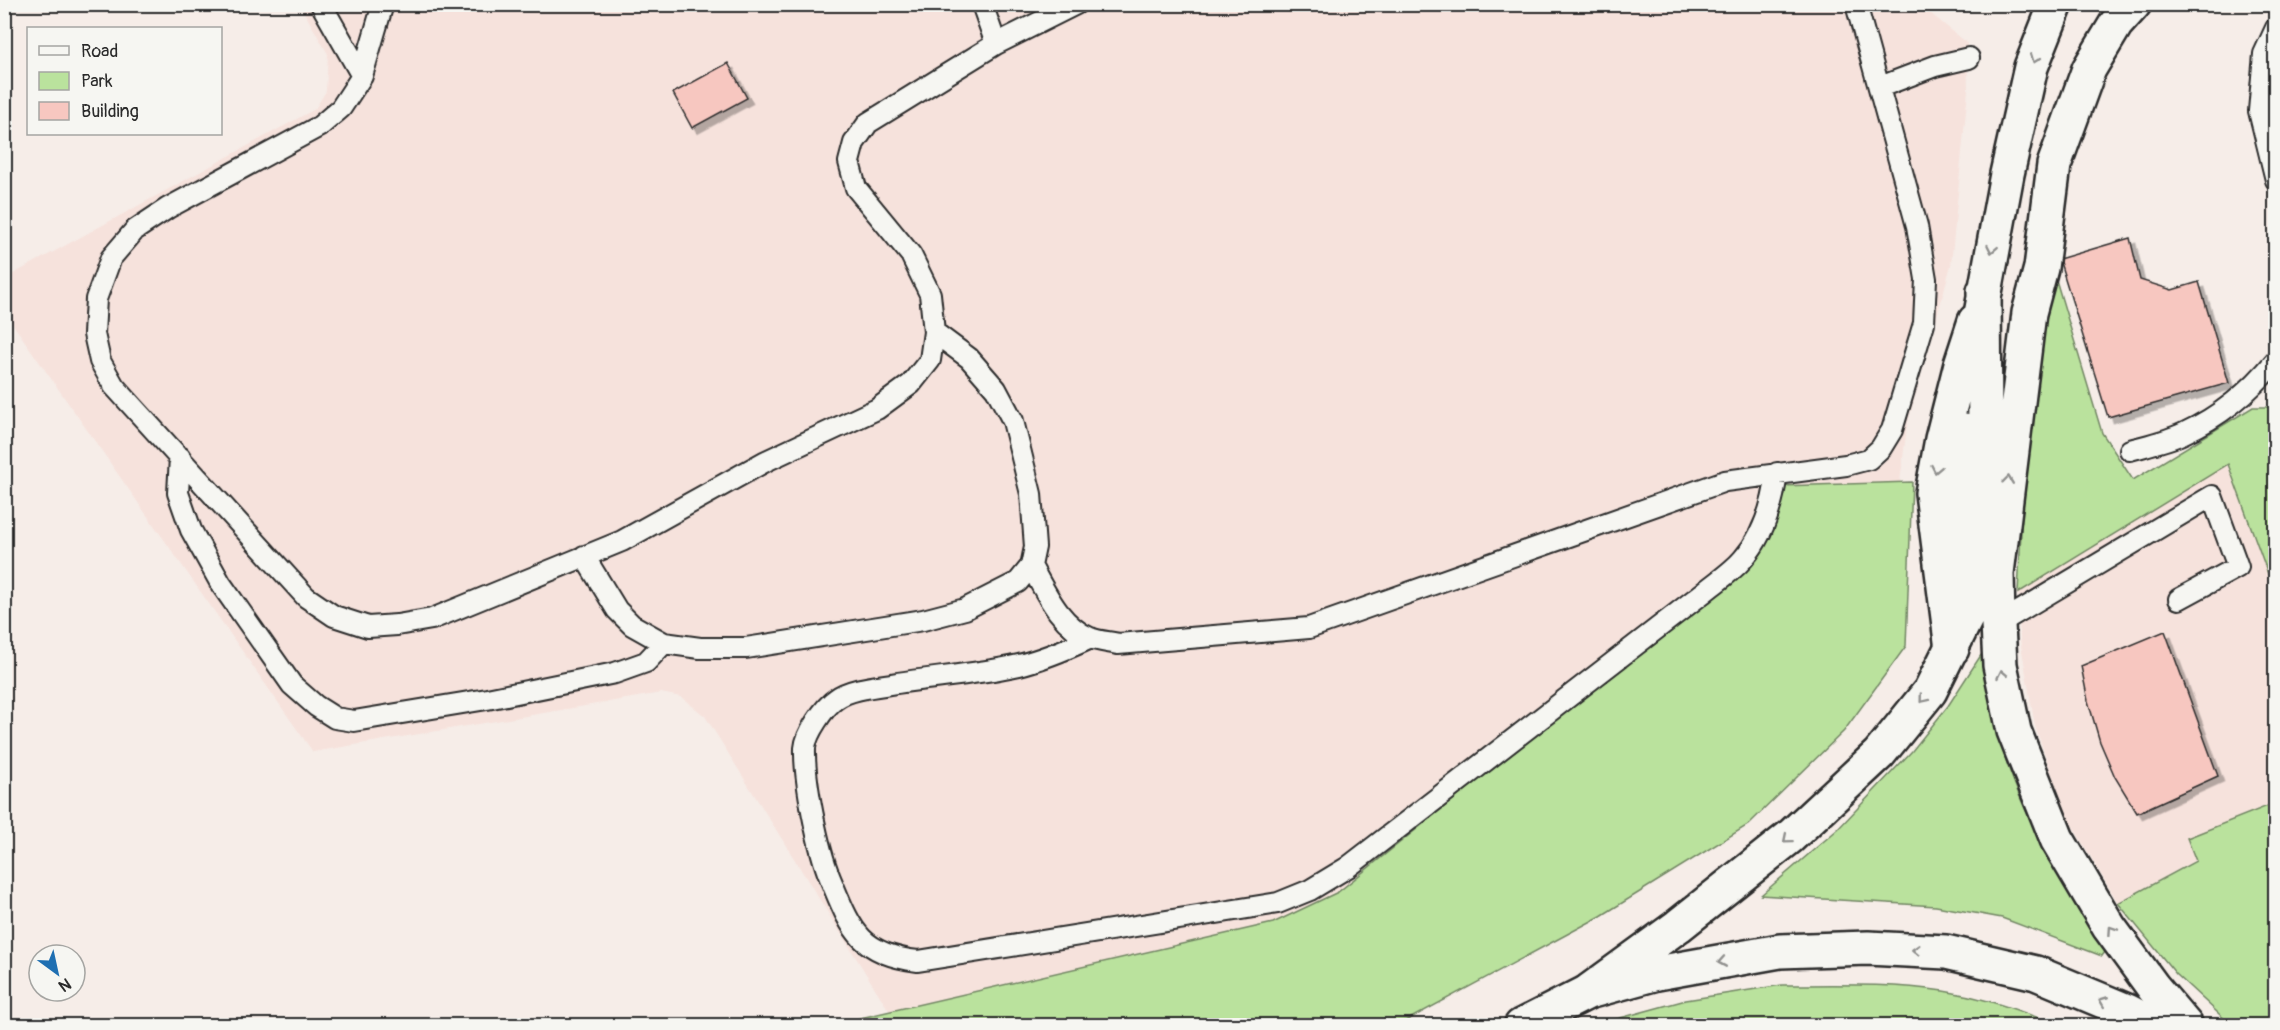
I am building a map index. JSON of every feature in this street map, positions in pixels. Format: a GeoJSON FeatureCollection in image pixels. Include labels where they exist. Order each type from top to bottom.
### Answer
{"type":"FeatureCollection","features":[{"type":"Feature","properties":{"kind":"street"},"geometry":{"type":"LineString","coordinates":[[1952,649],[1932,494],[1942,439],[1961,363],[1984,291],[2031,67],[2056,4]]}},
{"type":"Feature","properties":{"kind":"street"},"geometry":{"type":"LineString","coordinates":[[2134,4],[2116,24],[2089,69],[2054,165],[2041,268],[2029,313],[1997,573],[2000,665],[2014,731],[2057,839],[2109,927],[2152,987],[2186,1026]]}},
{"type":"Feature","properties":{"kind":"street"},"geometry":{"type":"LineString","coordinates":[[1521,1026],[1588,992],[1678,926],[1790,837],[1879,754],[1930,691],[1974,602],[1984,430],[1984,291]]}},
{"type":"Feature","properties":{"kind":"street"},"geometry":{"type":"LineString","coordinates":[[1588,992],[1657,973],[1780,951],[1868,948],[1946,952],[2036,974],[2127,1011],[2156,1026]]}},
{"type":"Feature","properties":{"kind":"lane"},"geometry":{"type":"LineString","coordinates":[[321,4],[362,76]]}},
{"type":"Feature","properties":{"kind":"lane"},"geometry":{"type":"LineString","coordinates":[[383,4],[362,76],[341,108],[320,126],[168,208],[135,230],[111,258],[96,299],[94,334],[100,361],[114,386],[306,597],[334,616],[368,627],[398,626],[432,619],[622,541],[766,461],[877,409],[911,384],[930,360],[934,332],[930,294],[910,255],[856,188],[849,162],[854,143],[868,123],[996,44],[1076,4]]}},
{"type":"Feature","properties":{"kind":"lane"},"geometry":{"type":"LineString","coordinates":[[982,4],[996,44]]}},
{"type":"Feature","properties":{"kind":"lane"},"geometry":{"type":"LineString","coordinates":[[1031,566],[1048,597],[1068,625],[1091,638],[1118,644],[1309,628],[1725,481],[1846,465],[1869,459],[1881,448],[1892,430],[1924,323],[1926,279],[1917,226],[1881,87],[1856,4]]}},
{"type":"Feature","properties":{"kind":"lane"},"geometry":{"type":"LineString","coordinates":[[2276,28],[2264,54],[2259,111],[2276,180]]}},
{"type":"Feature","properties":{"kind":"lane"},"geometry":{"type":"LineString","coordinates":[[1881,87],[1935,66],[1969,58]]}},
{"type":"Feature","properties":{"kind":"lane"},"geometry":{"type":"LineString","coordinates":[[584,556],[617,610],[632,624],[664,643],[700,648],[746,648],[923,620],[965,609],[1018,582],[1031,566],[1035,547],[1031,494],[1013,421],[996,389],[969,358],[934,332]]}},
{"type":"Feature","properties":{"kind":"lane"},"geometry":{"type":"LineString","coordinates":[[2130,450],[2183,434],[2228,410],[2276,360]]}},
{"type":"Feature","properties":{"kind":"lane"},"geometry":{"type":"LineString","coordinates":[[180,457],[178,493],[190,530],[221,584],[292,685],[315,706],[335,718],[354,721],[487,699],[615,673],[646,662],[664,643]]}},
{"type":"Feature","properties":{"kind":"lane"},"geometry":{"type":"LineString","coordinates":[[1091,638],[1053,655],[1018,665],[865,688],[836,698],[819,717],[805,746],[808,785],[825,866],[848,921],[868,945],[893,958],[918,961],[1259,907],[1278,903],[1310,890],[1348,867],[1694,600],[1743,559],[1765,525],[1774,498],[1777,473]]}},
{"type":"Feature","properties":{"kind":"lane"},"geometry":{"type":"LineString","coordinates":[[1998,624],[2212,496],[2238,567],[2179,599]]}},
{"type":"Feature","properties":{"kind":"shaded area"},"geometry":{"type":"Polygon","coordinates":[[[1919,4],[1967,43],[1968,90],[1951,265],[1907,426],[1881,635],[1282,1012],[898,1025],[705,716],[681,697],[661,693],[313,752],[5,313],[4,279],[315,109],[326,91],[328,54],[300,5],[1919,4]]]}},
{"type":"Feature","properties":{"kind":"shaded area"},"geometry":{"type":"Polygon","coordinates":[[[2228,464],[2275,593],[2275,803],[2188,838],[2196,860],[2118,903],[2066,815],[2035,726],[2020,639],[2018,593],[2228,464]]]}},
{"type":"Feature","properties":{"kind":"green space"},"geometry":{"type":"Polygon","coordinates":[[[2050,260],[2102,433],[2133,480],[2253,407],[2275,407],[2275,593],[2228,464],[2018,593],[2022,512],[2050,260]]]}},
{"type":"Feature","properties":{"kind":"green space"},"geometry":{"type":"Polygon","coordinates":[[[1912,482],[1906,646],[1844,731],[1748,825],[1601,916],[1398,1025],[860,1026],[856,1019],[1273,923],[1338,892],[1721,585],[1781,509],[1780,486],[1912,482]]]}},
{"type":"Feature","properties":{"kind":"green space"},"geometry":{"type":"Polygon","coordinates":[[[1983,652],[1988,692],[1997,732],[2010,771],[2043,847],[2105,952],[2102,956],[2002,918],[1936,906],[1761,895],[1838,829],[1912,751],[1948,706],[1983,652]]]}},
{"type":"Feature","properties":{"kind":"green space"},"geometry":{"type":"Polygon","coordinates":[[[2275,803],[2275,1025],[2231,1025],[2176,974],[2118,903],[2196,861],[2187,838],[2275,803]]]}},
{"type":"Feature","properties":{"kind":"green space"},"geometry":{"type":"Polygon","coordinates":[[[1782,985],[1923,988],[2001,1005],[2056,1025],[1601,1025],[1686,1000],[1782,985]]]}},
{"type":"Feature","properties":{"kind":"building"},"geometry":{"type":"Polygon","coordinates":[[[728,63],[747,98],[692,128],[673,93],[728,63]]]}},
{"type":"Feature","properties":{"kind":"building"},"geometry":{"type":"Polygon","coordinates":[[[2130,238],[2140,280],[2172,290],[2199,282],[2229,383],[2108,417],[2059,259],[2130,238]]]}},
{"type":"Feature","properties":{"kind":"building"},"geometry":{"type":"Polygon","coordinates":[[[2165,631],[2218,776],[2137,813],[2115,777],[2100,742],[2081,666],[2165,631]]]}}]}
